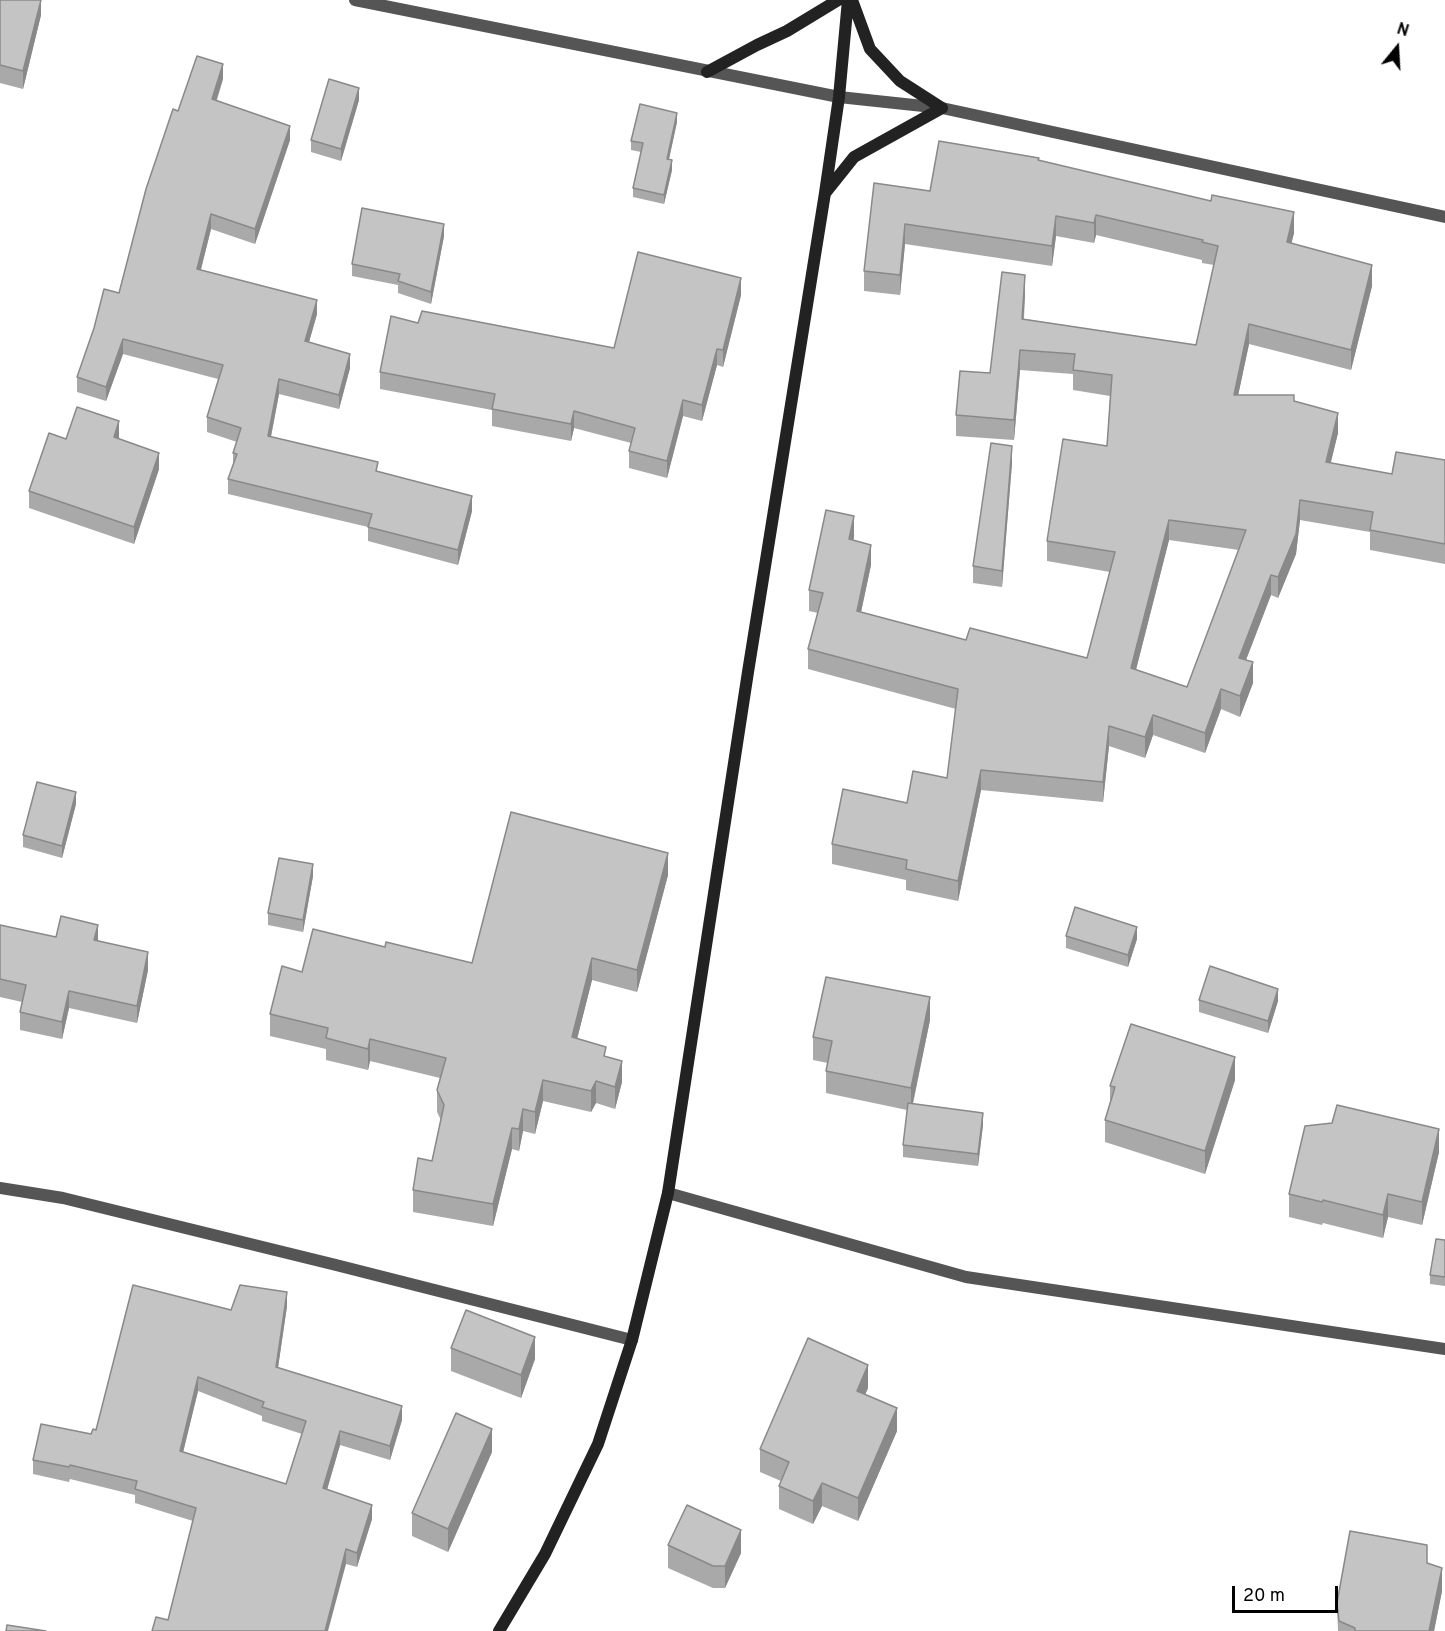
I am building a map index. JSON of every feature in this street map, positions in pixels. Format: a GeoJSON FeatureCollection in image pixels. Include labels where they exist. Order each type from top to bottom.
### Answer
{"type":"FeatureCollection","features":[{"type":"Feature","properties":{"kind":"main road"},"geometry":{"type":"LineString","coordinates":[[707,72],[787,31],[838,0]]}},
{"type":"Feature","properties":{"kind":"main road"},"geometry":{"type":"LineString","coordinates":[[499,1631],[545,1554],[598,1444],[632,1340],[668,1193],[748,672],[825,194],[850,0]]}},
{"type":"Feature","properties":{"kind":"main road"},"geometry":{"type":"LineString","coordinates":[[825,194],[854,157],[942,108],[900,81],[870,49],[850,0]]}},
{"type":"Feature","properties":{"kind":"street"},"geometry":{"type":"LineString","coordinates":[[355,0],[839,97],[942,108],[1445,217]]}},
{"type":"Feature","properties":{"kind":"street"},"geometry":{"type":"LineString","coordinates":[[0,1188],[74,1201],[632,1340]]}},
{"type":"Feature","properties":{"kind":"street"},"geometry":{"type":"LineString","coordinates":[[668,1193],[966,1277],[1445,1350]]}},
{"type":"Feature","properties":{"kind":"building"},"geometry":{"type":"Polygon","coordinates":[[[0,0],[41,0],[23,71],[0,65],[0,0]]]}},
{"type":"Feature","properties":{"kind":"building"},"geometry":{"type":"Polygon","coordinates":[[[197,56],[223,64],[212,99],[290,126],[255,229],[211,214],[197,269],[317,300],[305,341],[350,354],[339,395],[279,379],[268,436],[378,462],[376,471],[472,496],[458,550],[368,527],[372,514],[228,479],[237,454],[233,453],[241,428],[207,417],[223,365],[123,339],[106,387],[77,377],[94,328],[104,289],[119,293],[146,189],[173,109],[178,111],[197,56]]]}},
{"type":"Feature","properties":{"kind":"building"},"geometry":{"type":"Polygon","coordinates":[[[329,79],[359,88],[341,149],[311,140],[329,79]]]}},
{"type":"Feature","properties":{"kind":"building"},"geometry":{"type":"Polygon","coordinates":[[[640,104],[677,113],[667,159],[672,160],[664,195],[633,188],[643,143],[631,141],[640,104]]]}},
{"type":"Feature","properties":{"kind":"building"},"geometry":{"type":"Polygon","coordinates":[[[939,141],[1039,158],[1038,160],[1211,201],[1212,195],[1294,212],[1287,242],[1372,265],[1351,350],[1249,324],[1234,395],[1294,395],[1294,401],[1338,413],[1326,462],[1392,474],[1396,452],[1445,460],[1445,544],[1370,530],[1373,512],[1300,500],[1296,534],[1278,577],[1271,575],[1239,658],[1253,662],[1240,696],[1221,689],[1205,733],[1153,715],[1145,737],[1109,726],[1103,782],[981,770],[958,881],[906,869],[907,860],[832,844],[843,789],[907,803],[913,771],[947,778],[958,689],[808,649],[823,593],[809,590],[826,510],[854,516],[849,539],[871,545],[857,611],[966,640],[970,628],[1087,658],[1115,552],[1047,541],[1063,439],[1107,446],[1112,375],[1073,370],[1075,354],[1020,350],[1014,420],[956,415],[960,371],[990,373],[1002,272],[1025,275],[1022,319],[1196,345],[1218,246],[1202,242],[1203,240],[1096,215],[1094,223],[1056,216],[1052,246],[905,224],[900,275],[864,271],[874,183],[930,191],[939,141]],[[1169,520],[1131,668],[1187,687],[1246,530],[1169,520]]]}},
{"type":"Feature","properties":{"kind":"building"},"geometry":{"type":"Polygon","coordinates":[[[362,208],[444,224],[431,292],[398,281],[400,274],[352,264],[362,208]]]}},
{"type":"Feature","properties":{"kind":"building"},"geometry":{"type":"Polygon","coordinates":[[[638,252],[741,278],[723,350],[717,349],[702,405],[683,400],[667,461],[629,451],[635,428],[574,411],[571,424],[492,409],[495,394],[380,372],[391,316],[418,323],[422,311],[614,348],[638,252]]]}},
{"type":"Feature","properties":{"kind":"building"},"geometry":{"type":"Polygon","coordinates":[[[77,407],[119,421],[114,437],[159,453],[134,527],[29,491],[49,433],[66,439],[77,407]]]}},
{"type":"Feature","properties":{"kind":"building"},"geometry":{"type":"Polygon","coordinates":[[[991,443],[1012,446],[1002,571],[973,566],[991,443]]]}},
{"type":"Feature","properties":{"kind":"building"},"geometry":{"type":"Polygon","coordinates":[[[37,782],[76,792],[62,846],[23,835],[37,782]]]}},
{"type":"Feature","properties":{"kind":"building"},"geometry":{"type":"Polygon","coordinates":[[[511,812],[668,853],[637,970],[592,958],[572,1037],[606,1047],[604,1056],[622,1061],[615,1087],[596,1081],[591,1091],[543,1080],[535,1112],[523,1109],[519,1129],[512,1128],[493,1204],[413,1190],[418,1158],[432,1161],[444,1105],[437,1090],[446,1058],[370,1039],[368,1049],[326,1038],[328,1028],[270,1014],[282,966],[302,972],[313,929],[385,947],[386,942],[472,963],[511,812]]]}},
{"type":"Feature","properties":{"kind":"building"},"geometry":{"type":"Polygon","coordinates":[[[279,858],[313,864],[303,920],[268,913],[279,858]]]}},
{"type":"Feature","properties":{"kind":"building"},"geometry":{"type":"Polygon","coordinates":[[[1075,907],[1137,927],[1128,955],[1066,936],[1075,907]]]}},
{"type":"Feature","properties":{"kind":"building"},"geometry":{"type":"Polygon","coordinates":[[[61,916],[98,925],[94,940],[148,952],[137,1006],[69,991],[62,1022],[20,1012],[26,985],[0,979],[0,925],[56,937],[61,916]]]}},
{"type":"Feature","properties":{"kind":"building"},"geometry":{"type":"Polygon","coordinates":[[[1210,966],[1278,989],[1268,1021],[1199,1000],[1210,966]]]}},
{"type":"Feature","properties":{"kind":"building"},"geometry":{"type":"Polygon","coordinates":[[[826,977],[930,997],[911,1088],[826,1071],[832,1041],[813,1037],[826,977]]]}},
{"type":"Feature","properties":{"kind":"building"},"geometry":{"type":"Polygon","coordinates":[[[1131,1024],[1235,1057],[1205,1151],[1105,1120],[1115,1087],[1110,1086],[1131,1024]]]}},
{"type":"Feature","properties":{"kind":"building"},"geometry":{"type":"Polygon","coordinates":[[[908,1103],[983,1113],[978,1154],[903,1145],[908,1103]]]}},
{"type":"Feature","properties":{"kind":"building"},"geometry":{"type":"Polygon","coordinates":[[[1337,1105],[1439,1129],[1422,1202],[1388,1194],[1383,1215],[1289,1194],[1305,1126],[1332,1123],[1337,1105]]]}},
{"type":"Feature","properties":{"kind":"building"},"geometry":{"type":"Polygon","coordinates":[[[1436,1239],[1445,1240],[1445,1277],[1430,1275],[1436,1239]]]}},
{"type":"Feature","properties":{"kind":"building"},"geometry":{"type":"Polygon","coordinates":[[[133,1285],[231,1310],[240,1285],[287,1292],[276,1367],[402,1406],[390,1446],[340,1431],[323,1488],[372,1505],[357,1553],[346,1549],[325,1631],[152,1631],[156,1617],[168,1620],[196,1508],[135,1489],[137,1481],[70,1465],[69,1467],[33,1460],[41,1424],[91,1434],[93,1429],[96,1430],[133,1285]],[[198,1377],[180,1451],[286,1484],[306,1421],[262,1407],[264,1402],[198,1377]]]}},
{"type":"Feature","properties":{"kind":"building"},"geometry":{"type":"Polygon","coordinates":[[[466,1310],[535,1337],[521,1375],[451,1348],[466,1310]]]}},
{"type":"Feature","properties":{"kind":"building"},"geometry":{"type":"Polygon","coordinates":[[[808,1338],[868,1365],[857,1391],[897,1408],[858,1498],[822,1483],[813,1501],[779,1486],[789,1462],[760,1449],[808,1338]]]}},
{"type":"Feature","properties":{"kind":"building"},"geometry":{"type":"Polygon","coordinates":[[[456,1413],[492,1429],[448,1529],[412,1513],[456,1413]]]}},
{"type":"Feature","properties":{"kind":"building"},"geometry":{"type":"Polygon","coordinates":[[[687,1505],[741,1530],[725,1566],[713,1566],[668,1545],[687,1505]]]}},
{"type":"Feature","properties":{"kind":"building"},"geometry":{"type":"Polygon","coordinates":[[[1350,1531],[1427,1545],[1427,1563],[1442,1568],[1429,1631],[1355,1631],[1355,1628],[1339,1621],[1337,1603],[1350,1531]]]}},
{"type":"Feature","properties":{"kind":"building"},"geometry":{"type":"Polygon","coordinates":[[[7,1625],[46,1631],[6,1631],[7,1625]]]}}]}
